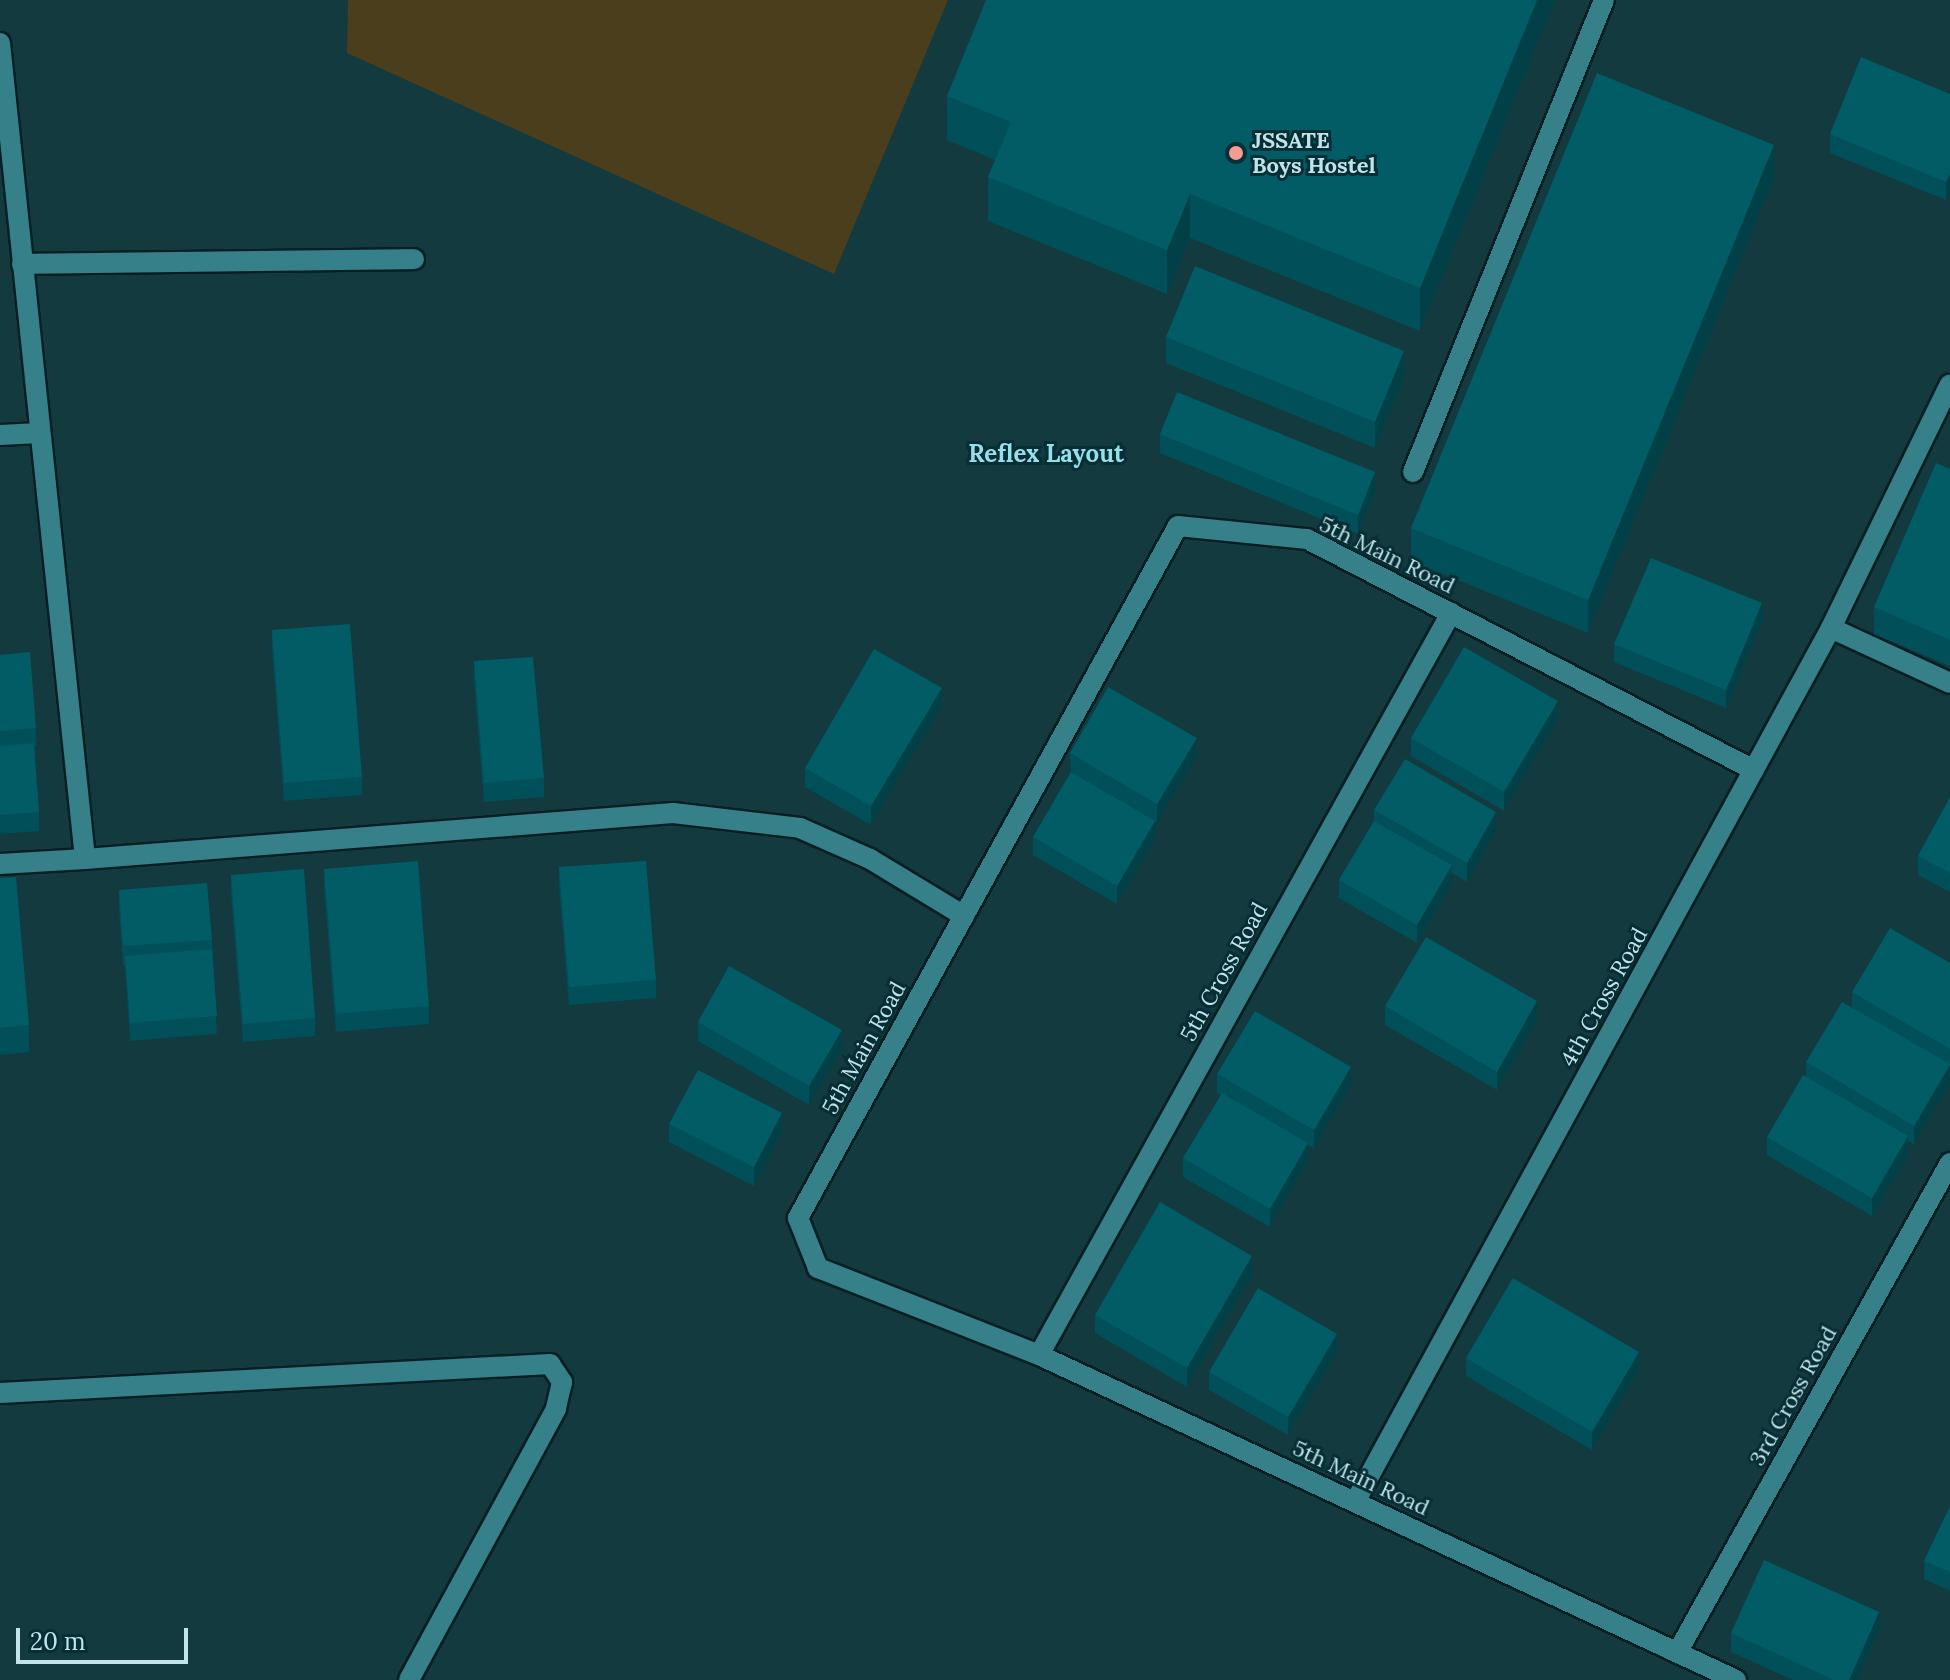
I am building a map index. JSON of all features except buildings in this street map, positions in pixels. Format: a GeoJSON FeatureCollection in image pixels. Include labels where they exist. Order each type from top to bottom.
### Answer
{"type":"FeatureCollection","features":[{"type":"Feature","properties":{"kind":"street"},"geometry":{"type":"LineString","coordinates":[[1413,472],[1604,0]]}},
{"type":"Feature","properties":{"kind":"street"},"geometry":{"type":"LineString","coordinates":[[0,43],[85,859]]}},
{"type":"Feature","properties":{"kind":"street"},"geometry":{"type":"LineString","coordinates":[[22,264],[414,259]]}},
{"type":"Feature","properties":{"kind":"street","name":"4th Cross Road"},"geometry":{"type":"LineString","coordinates":[[1355,1502],[1831,628],[1950,384]]}},
{"type":"Feature","properties":{"kind":"street"},"geometry":{"type":"LineString","coordinates":[[0,435],[39,433]]}},
{"type":"Feature","properties":{"kind":"street","name":"5th Main Road"},"geometry":{"type":"LineString","coordinates":[[1736,1680],[1039,1355],[818,1268],[798,1218],[1178,526],[1307,539],[1754,770]]}},
{"type":"Feature","properties":{"kind":"street","name":"5th Cross Road"},"geometry":{"type":"LineString","coordinates":[[1039,1355],[1451,613]]}},
{"type":"Feature","properties":{"kind":"street"},"geometry":{"type":"LineString","coordinates":[[1831,628],[1950,683]]}},
{"type":"Feature","properties":{"kind":"street"},"geometry":{"type":"LineString","coordinates":[[0,864],[673,813],[800,828],[870,859],[964,916]]}},
{"type":"Feature","properties":{"kind":"street","name":"3rd Cross Road"},"geometry":{"type":"LineString","coordinates":[[1677,1653],[1950,1163]]}},
{"type":"Feature","properties":{"kind":"street"},"geometry":{"type":"LineString","coordinates":[[0,1393],[550,1364],[562,1382],[556,1409],[409,1680]]}},
{"type":"Feature","properties":{"kind":"shaded area"},"geometry":{"type":"Polygon","coordinates":[[[348,0],[948,0],[834,274],[347,53],[348,0]]]}},
{"type":"Feature","properties":{"kind":"place","name":"JSSATE Boys Hostel"},"geometry":{"type":"Point","coordinates":[1236,153]}},
{"type":"Feature","properties":{"kind":"district","name":"Reflex Layout"},"geometry":{"type":"Point","coordinates":[1046,454]}}]}
